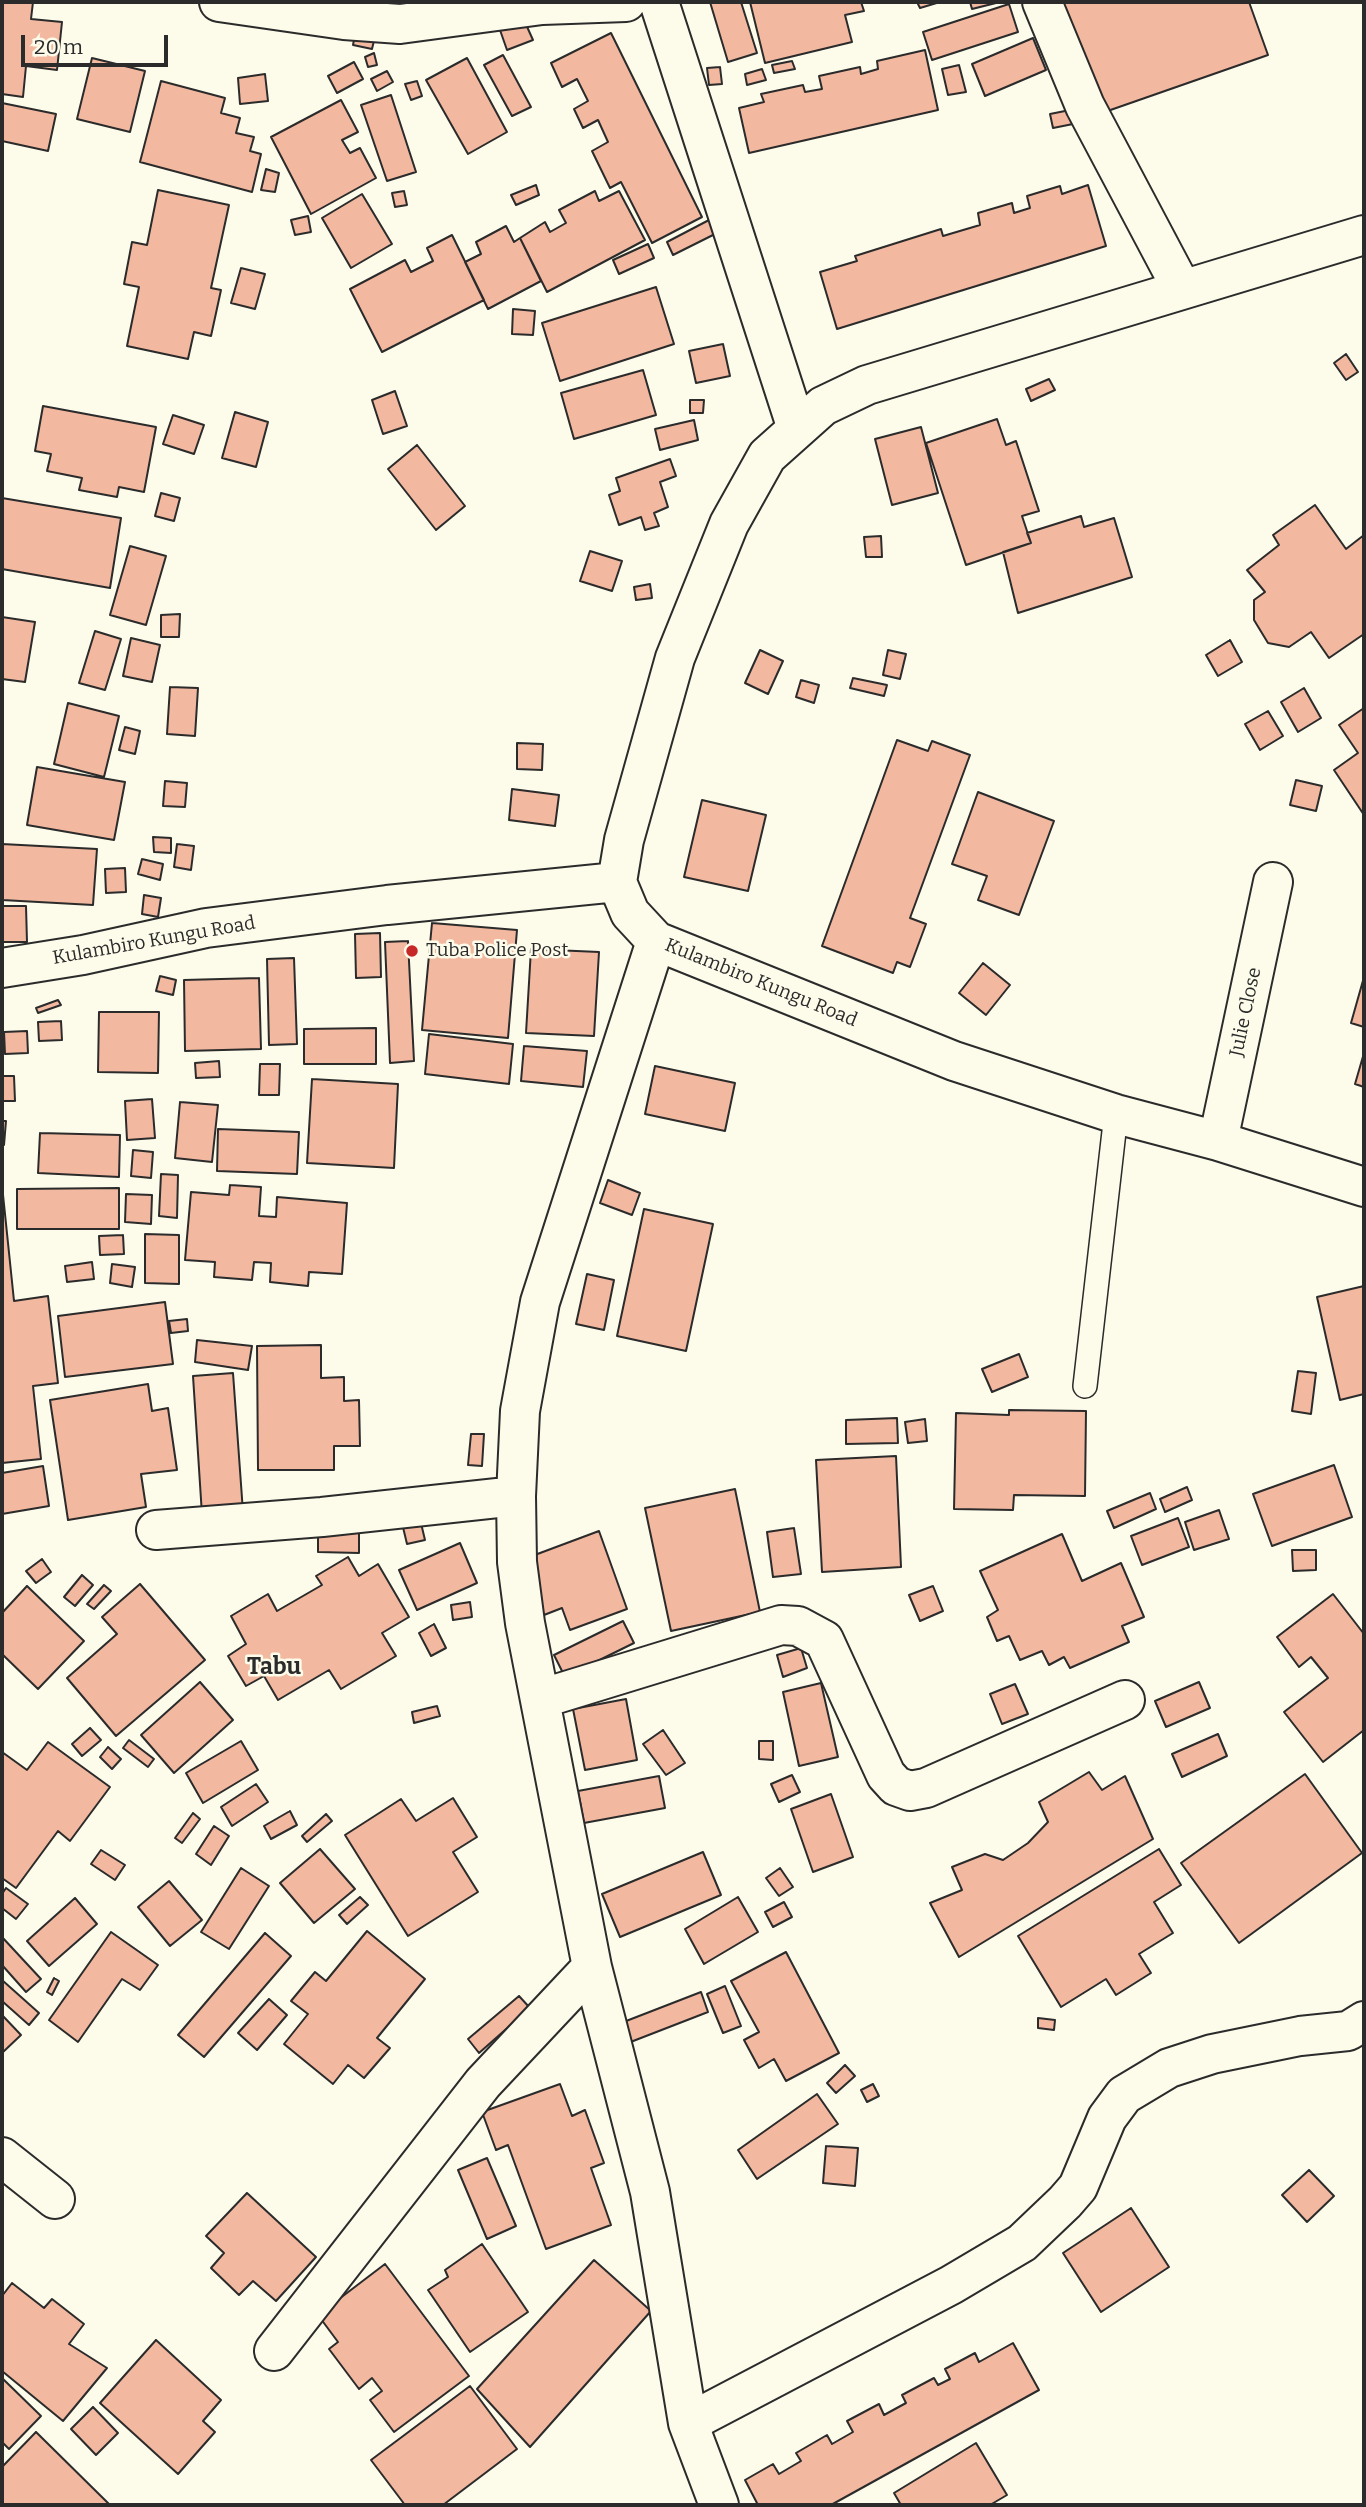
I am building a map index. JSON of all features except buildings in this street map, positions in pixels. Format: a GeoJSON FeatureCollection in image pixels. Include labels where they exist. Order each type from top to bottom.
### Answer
{"type":"FeatureCollection","features":[{"type":"Feature","properties":{"kind":"street"},"geometry":{"type":"LineString","coordinates":[[219,2],[344,20],[393,13],[626,2]]}},
{"type":"Feature","properties":{"kind":"street"},"geometry":{"type":"LineString","coordinates":[[659,2],[797,429]]}},
{"type":"Feature","properties":{"kind":"street"},"geometry":{"type":"LineString","coordinates":[[1042,2],[1085,106],[1182,289]]}},
{"type":"Feature","properties":{"kind":"street"},"geometry":{"type":"LineString","coordinates":[[617,882],[624,840],[675,658],[729,524],[767,456],[823,406],[867,385],[1364,235]]}},
{"type":"Feature","properties":{"kind":"street","name":"Kulambiro Kungu Road"},"geometry":{"type":"LineString","coordinates":[[2,968],[83,955],[206,928],[387,905],[617,882],[630,913],[656,941],[954,1061],[1116,1114],[1218,1141],[1364,1186]]}},
{"type":"Feature","properties":{"kind":"street","name":"Julie Close"},"geometry":{"type":"LineString","coordinates":[[1218,1141],[1273,882]]}},
{"type":"Feature","properties":{"kind":"street"},"geometry":{"type":"LineString","coordinates":[[656,941],[540,1301],[520,1410],[516,1496],[517,1562],[525,1623],[592,1967],[650,2192],[688,2423],[719,2505]]}},
{"type":"Feature","properties":{"kind":"street"},"geometry":{"type":"LineString","coordinates":[[156,1530],[322,1517],[516,1496]]}},
{"type":"Feature","properties":{"kind":"street"},"geometry":{"type":"LineString","coordinates":[[540,1699],[781,1625],[798,1626],[824,1640],[886,1775],[895,1786],[910,1791],[926,1788],[1125,1700]]}},
{"type":"Feature","properties":{"kind":"street"},"geometry":{"type":"LineString","coordinates":[[274,2351],[483,2082],[592,1967]]}},
{"type":"Feature","properties":{"kind":"street"},"geometry":{"type":"LineString","coordinates":[[688,2423],[951,2285],[1022,2243],[1078,2186],[1107,2118],[1124,2095],[1168,2068],[1212,2054],[1288,2038],[1348,2031],[1364,2021]]}},
{"type":"Feature","properties":{"kind":"street"},"geometry":{"type":"LineString","coordinates":[[2,2157],[55,2199]]}},
{"type":"Feature","properties":{"kind":"lane"},"geometry":{"type":"LineString","coordinates":[[1085,1386],[1116,1114]]}},
{"type":"Feature","properties":{"kind":"place","name":"Tuba Police Post"},"geometry":{"type":"Point","coordinates":[412,951]}},
{"type":"Feature","properties":{"kind":"district","name":"Tabu"},"geometry":{"type":"Point","coordinates":[274,1668]}}]}
